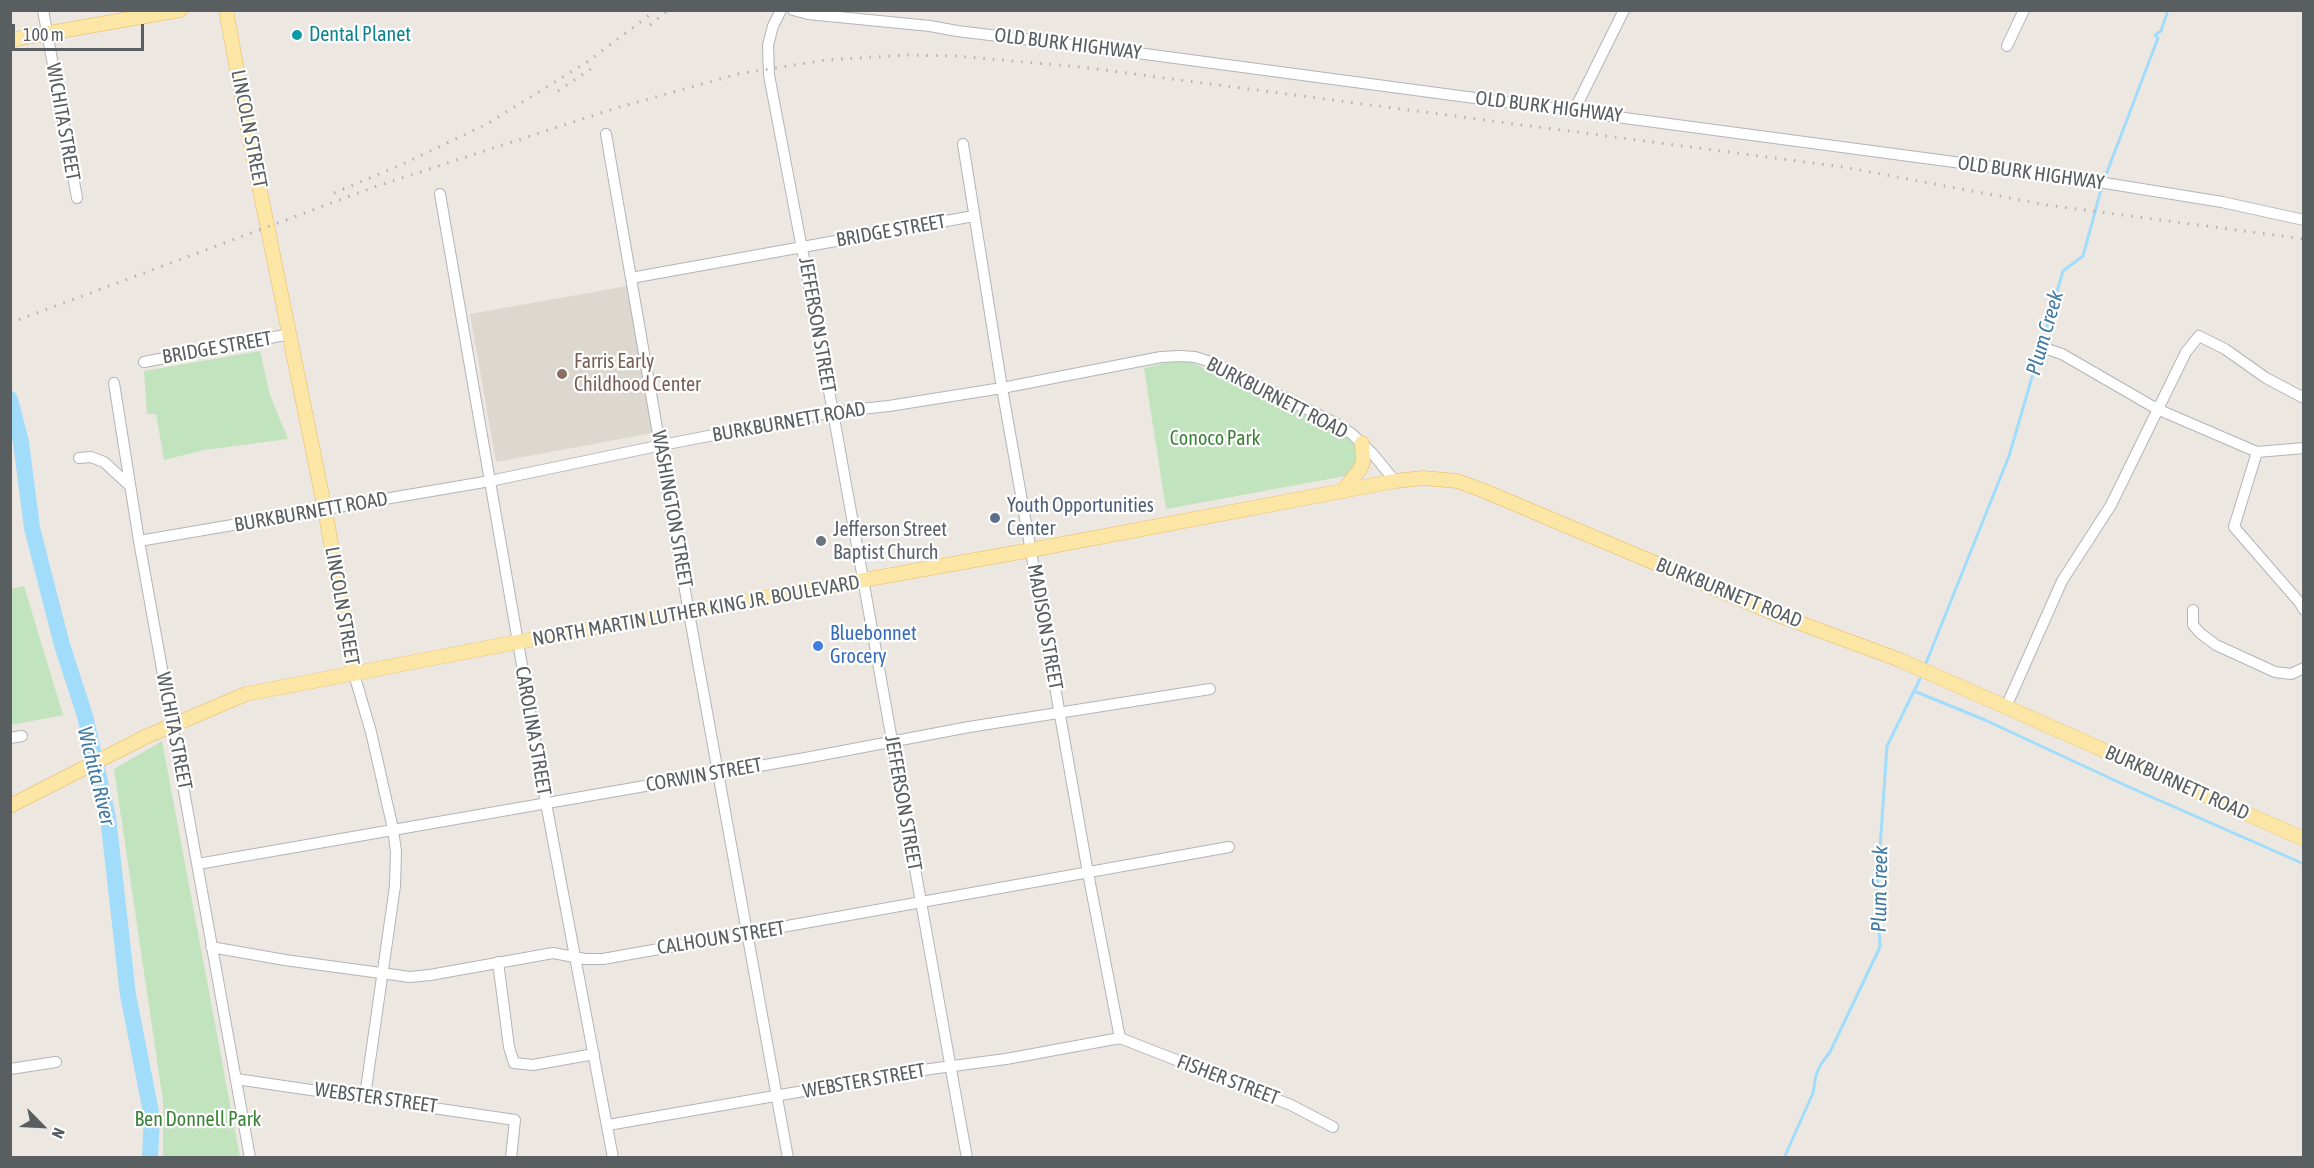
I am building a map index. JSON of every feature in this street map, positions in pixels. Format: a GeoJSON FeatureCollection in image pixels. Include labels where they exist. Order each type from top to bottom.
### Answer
{"type":"FeatureCollection","features":[{"type":"Feature","properties":{"kind":"main road"},"geometry":{"type":"LineString","coordinates":[[10,40],[180,10]]}},
{"type":"Feature","properties":{"kind":"main road","name":"LINCOLN STREET"},"geometry":{"type":"LineString","coordinates":[[226,10],[253,156],[325,510],[354,674]]}},
{"type":"Feature","properties":{"kind":"main road"},"geometry":{"type":"LineString","coordinates":[[1343,491],[1363,462],[1362,443]]}},
{"type":"Feature","properties":{"kind":"main road","name":"BURKBURNETT ROAD"},"geometry":{"type":"LineString","coordinates":[[1395,481],[1423,478],[1446,479],[1482,490],[1778,615],[1900,660],[2304,839]]}},
{"type":"Feature","properties":{"kind":"main road","name":"NORTH MARTIN LUTHER KING JR. BOULEVARD"},"geometry":{"type":"LineString","coordinates":[[10,806],[145,737],[246,694],[1395,481]]}},
{"type":"Feature","properties":{"kind":"street","name":"WICHITA STREET"},"geometry":{"type":"LineString","coordinates":[[43,10],[77,198]]}},
{"type":"Feature","properties":{"kind":"street","name":"JEFFERSON STREET"},"geometry":{"type":"LineString","coordinates":[[781,10],[770,35],[767,58],[967,1158]]}},
{"type":"Feature","properties":{"kind":"street","name":"OLD BURK HIGHWAY"},"geometry":{"type":"LineString","coordinates":[[793,10],[808,14],[930,26],[2112,184],[2222,202],[2304,220]]}},
{"type":"Feature","properties":{"kind":"street"},"geometry":{"type":"LineString","coordinates":[[1574,111],[1624,10]]}},
{"type":"Feature","properties":{"kind":"street"},"geometry":{"type":"LineString","coordinates":[[2007,46],[2024,10]]}},
{"type":"Feature","properties":{"kind":"street","name":"WASHINGTON STREET"},"geometry":{"type":"LineString","coordinates":[[606,134],[662,445],[689,613],[788,1158]]}},
{"type":"Feature","properties":{"kind":"street","name":"MADISON STREET"},"geometry":{"type":"LineString","coordinates":[[963,144],[1002,388],[1088,873],[1120,1038]]}},
{"type":"Feature","properties":{"kind":"street","name":"CAROLINA STREET"},"geometry":{"type":"LineString","coordinates":[[440,194],[546,802],[613,1158]]}},
{"type":"Feature","properties":{"kind":"street","name":"BRIDGE STREET"},"geometry":{"type":"LineString","coordinates":[[631,278],[974,216]]}},
{"type":"Feature","properties":{"kind":"street","name":"BRIDGE STREET"},"geometry":{"type":"LineString","coordinates":[[144,362],[290,334]]}},
{"type":"Feature","properties":{"kind":"street"},"geometry":{"type":"LineString","coordinates":[[2006,707],[2062,580],[2110,505],[2186,352],[2199,336],[2225,349],[2266,378],[2304,398]]}},
{"type":"Feature","properties":{"kind":"street"},"geometry":{"type":"LineString","coordinates":[[2047,349],[2062,354],[2157,409],[2257,452],[2304,448]]}},
{"type":"Feature","properties":{"kind":"street","name":"BURKBURNETT ROAD"},"geometry":{"type":"LineString","coordinates":[[139,541],[490,481],[833,412],[889,406],[1002,388],[1161,357],[1195,357],[1214,363],[1335,423],[1362,443],[1395,481]]}},
{"type":"Feature","properties":{"kind":"street","name":"WICHITA STREET"},"geometry":{"type":"LineString","coordinates":[[114,383],[129,485],[250,1158]]}},
{"type":"Feature","properties":{"kind":"street"},"geometry":{"type":"LineString","coordinates":[[2257,452],[2234,527],[2304,610]]}},
{"type":"Feature","properties":{"kind":"street"},"geometry":{"type":"LineString","coordinates":[[79,458],[91,457],[104,462],[116,470],[129,485]]}},
{"type":"Feature","properties":{"kind":"street"},"geometry":{"type":"LineString","coordinates":[[2193,610],[2193,625],[2216,645],[2275,672],[2291,674],[2304,668]]}},
{"type":"Feature","properties":{"kind":"street","name":"LINCOLN STREET"},"geometry":{"type":"LineString","coordinates":[[354,674],[371,732],[393,829],[396,878],[365,1096]]}},
{"type":"Feature","properties":{"kind":"street","name":"CORWIN STREET"},"geometry":{"type":"LineString","coordinates":[[198,864],[1059,712],[1210,689]]}},
{"type":"Feature","properties":{"kind":"street"},"geometry":{"type":"LineString","coordinates":[[10,738],[22,736]]}},
{"type":"Feature","properties":{"kind":"street","name":"CALHOUN STREET"},"geometry":{"type":"LineString","coordinates":[[212,947],[285,960],[410,976],[430,975],[553,953],[603,959],[1229,847]]}},
{"type":"Feature","properties":{"kind":"street"},"geometry":{"type":"LineString","coordinates":[[498,962],[509,1047],[514,1063],[533,1065],[594,1054]]}},
{"type":"Feature","properties":{"kind":"street","name":"WEBSTER STREET"},"geometry":{"type":"LineString","coordinates":[[608,1125],[1120,1038]]}},
{"type":"Feature","properties":{"kind":"street","name":"FISHER STREET"},"geometry":{"type":"LineString","coordinates":[[1120,1038],[1291,1105],[1332,1127]]}},
{"type":"Feature","properties":{"kind":"street"},"geometry":{"type":"LineString","coordinates":[[10,1069],[57,1062]]}},
{"type":"Feature","properties":{"kind":"street","name":"WEBSTER STREET"},"geometry":{"type":"LineString","coordinates":[[236,1079],[365,1096],[515,1120],[510,1158]]}},
{"type":"Feature","properties":{"kind":"shaded area","name":"Farris Early Childhood Center"},"geometry":{"type":"Polygon","coordinates":[[[627,286],[653,433],[496,462],[470,314],[627,286]]]}},
{"type":"Feature","properties":{"kind":"green space"},"geometry":{"type":"Polygon","coordinates":[[[260,351],[270,395],[288,439],[204,450],[164,460],[156,414],[147,414],[144,371],[260,351]]]}},
{"type":"Feature","properties":{"kind":"green space","name":"Conoco Park"},"geometry":{"type":"Polygon","coordinates":[[[1169,362],[1190,362],[1343,432],[1351,439],[1360,456],[1351,475],[1166,509],[1144,368],[1169,362]]]}},
{"type":"Feature","properties":{"kind":"green space"},"geometry":{"type":"Polygon","coordinates":[[[24,586],[63,715],[11,725],[11,589],[24,586]]]}},
{"type":"Feature","properties":{"kind":"green space","name":"Ben Donnell Park"},"geometry":{"type":"Polygon","coordinates":[[[162,741],[240,1157],[163,1157],[163,1101],[114,769],[162,741]]]}},
{"type":"Feature","properties":{"kind":"waterway","name":"Plum Creek"},"geometry":{"type":"LineString","coordinates":[[2104,180],[2158,38],[2155,35],[2161,31],[2168,10]]}},
{"type":"Feature","properties":{"kind":"waterway","name":"Plum Creek"},"geometry":{"type":"LineString","coordinates":[[1926,663],[2009,456],[2063,271],[2083,256],[2102,186]]}},
{"type":"Feature","properties":{"kind":"waterway","name":"Wichita River"},"geometry":{"type":"LineString","coordinates":[[10,399],[21,442],[32,528],[62,645],[85,716],[108,817],[128,995],[152,1117],[150,1158]]}},
{"type":"Feature","properties":{"kind":"waterway","name":"Plum Creek"},"geometry":{"type":"LineString","coordinates":[[1784,1158],[1813,1093],[1816,1075],[1821,1064],[1830,1052],[1880,947],[1877,892],[1887,746],[1920,679]]}},
{"type":"Feature","properties":{"kind":"waterway"},"geometry":{"type":"LineString","coordinates":[[1914,691],[1985,720],[2129,787],[2304,864]]}},
{"type":"Feature","properties":{"kind":"railway"},"geometry":{"type":"LineString","coordinates":[[334,193],[403,164],[487,124],[590,60],[656,10]]}},
{"type":"Feature","properties":{"kind":"railway"},"geometry":{"type":"LineString","coordinates":[[650,25],[668,10]]}},
{"type":"Feature","properties":{"kind":"railway"},"geometry":{"type":"LineString","coordinates":[[10,323],[377,186],[616,108],[738,74],[826,60],[908,55],[956,56],[1081,67],[1843,167],[2047,205],[2304,239]]}},
{"type":"Feature","properties":{"kind":"railway"},"geometry":{"type":"LineString","coordinates":[[558,91],[595,66]]}},
{"type":"Feature","properties":{"kind":"place","name":"Dental Planet"},"geometry":{"type":"Point","coordinates":[297,35]}},
{"type":"Feature","properties":{"kind":"place","name":"Farris Early Childhood Center"},"geometry":{"type":"Point","coordinates":[562,374]}},
{"type":"Feature","properties":{"kind":"place","name":"Youth Opportunities Center"},"geometry":{"type":"Point","coordinates":[995,518]}},
{"type":"Feature","properties":{"kind":"place","name":"Jefferson Street Baptist Church"},"geometry":{"type":"Point","coordinates":[821,541]}},
{"type":"Feature","properties":{"kind":"place","name":"Bluebonnet Grocery"},"geometry":{"type":"Point","coordinates":[818,646]}}]}
